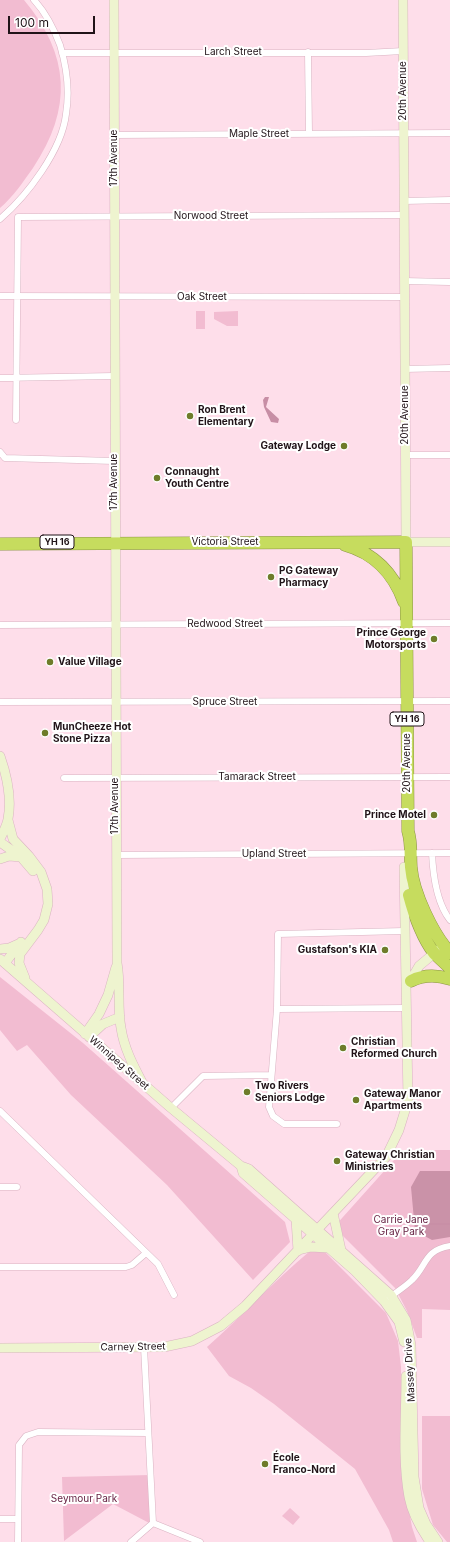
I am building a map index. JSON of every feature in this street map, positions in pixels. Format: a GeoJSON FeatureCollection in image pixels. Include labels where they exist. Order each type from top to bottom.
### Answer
{"type":"FeatureCollection","features":[{"type":"Feature","properties":{"kind":"highway","name":"Victoria Street"},"geometry":{"type":"LineString","coordinates":[[0,544],[115,542],[406,542]]}},
{"type":"Feature","properties":{"kind":"highway"},"geometry":{"type":"LineString","coordinates":[[334,542],[355,548],[377,562],[390,575],[399,589],[406,608]]}},
{"type":"Feature","properties":{"kind":"highway","name":"20th Avenue"},"geometry":{"type":"LineString","coordinates":[[404,867],[408,853],[404,841],[408,831],[406,542]]}},
{"type":"Feature","properties":{"kind":"highway","name":"YH 16"},"geometry":{"type":"LineString","coordinates":[[408,853],[419,902],[450,968]]}},
{"type":"Feature","properties":{"kind":"highway","name":"YH 16"},"geometry":{"type":"LineString","coordinates":[[404,867],[411,904],[424,935],[443,951]]}},
{"type":"Feature","properties":{"kind":"highway"},"geometry":{"type":"LineString","coordinates":[[408,985],[418,977],[440,976],[450,979]]}},
{"type":"Feature","properties":{"kind":"street"},"geometry":{"type":"LineString","coordinates":[[0,219],[31,186],[46,164],[58,140],[66,116],[68,91],[67,71],[51,25],[34,0]]}},
{"type":"Feature","properties":{"kind":"street","name":"17th Avenue"},"geometry":{"type":"LineString","coordinates":[[114,0],[114,461],[117,963],[119,977],[120,1017],[126,1048],[142,1082]]}},
{"type":"Feature","properties":{"kind":"street","name":"20th Avenue"},"geometry":{"type":"LineString","coordinates":[[404,0],[404,368],[406,542]]}},
{"type":"Feature","properties":{"kind":"street","name":"Larch Street"},"geometry":{"type":"LineString","coordinates":[[62,53],[403,51]]}},
{"type":"Feature","properties":{"kind":"street"},"geometry":{"type":"LineString","coordinates":[[308,52],[309,134]]}},
{"type":"Feature","properties":{"kind":"street","name":"Maple Street"},"geometry":{"type":"LineString","coordinates":[[114,135],[450,133]]}},
{"type":"Feature","properties":{"kind":"street"},"geometry":{"type":"LineString","coordinates":[[404,201],[450,200]]}},
{"type":"Feature","properties":{"kind":"street"},"geometry":{"type":"LineString","coordinates":[[10,210],[18,217],[16,420]]}},
{"type":"Feature","properties":{"kind":"street","name":"Norwood Street"},"geometry":{"type":"LineString","coordinates":[[18,217],[404,215]]}},
{"type":"Feature","properties":{"kind":"street"},"geometry":{"type":"LineString","coordinates":[[404,281],[449,282]]}},
{"type":"Feature","properties":{"kind":"street","name":"Oak Street"},"geometry":{"type":"LineString","coordinates":[[0,296],[404,297]]}},
{"type":"Feature","properties":{"kind":"street"},"geometry":{"type":"LineString","coordinates":[[404,368],[450,368]]}},
{"type":"Feature","properties":{"kind":"street"},"geometry":{"type":"LineString","coordinates":[[0,378],[114,376]]}},
{"type":"Feature","properties":{"kind":"street"},"geometry":{"type":"LineString","coordinates":[[0,452],[6,458],[114,461]]}},
{"type":"Feature","properties":{"kind":"street"},"geometry":{"type":"LineString","coordinates":[[405,455],[450,455]]}},
{"type":"Feature","properties":{"kind":"street","name":"Victoria Street"},"geometry":{"type":"LineString","coordinates":[[406,542],[450,542]]}},
{"type":"Feature","properties":{"kind":"street","name":"Redwood Street"},"geometry":{"type":"LineString","coordinates":[[0,624],[450,623]]}},
{"type":"Feature","properties":{"kind":"street","name":"Spruce Street"},"geometry":{"type":"LineString","coordinates":[[0,702],[450,701]]}},
{"type":"Feature","properties":{"kind":"street"},"geometry":{"type":"LineString","coordinates":[[0,756],[9,788],[8,820],[13,839],[29,856],[40,872],[47,889],[48,904],[44,920],[21,951],[19,958],[19,963],[27,981]]}},
{"type":"Feature","properties":{"kind":"street","name":"Tamarack Street"},"geometry":{"type":"LineString","coordinates":[[64,778],[450,777]]}},
{"type":"Feature","properties":{"kind":"street"},"geometry":{"type":"LineString","coordinates":[[2,961],[34,926],[42,904],[41,890],[36,874],[21,857],[0,841],[8,820]]}},
{"type":"Feature","properties":{"kind":"street"},"geometry":{"type":"LineString","coordinates":[[432,853],[433,872],[438,895],[450,920]]}},
{"type":"Feature","properties":{"kind":"street","name":"Upland Street"},"geometry":{"type":"LineString","coordinates":[[116,855],[450,853]]}},
{"type":"Feature","properties":{"kind":"street"},"geometry":{"type":"LineString","coordinates":[[0,859],[9,856],[21,857]]}},
{"type":"Feature","properties":{"kind":"street","name":"20th Avenue"},"geometry":{"type":"LineString","coordinates":[[316,1232],[386,1157],[399,1130],[408,1101],[406,1008],[408,985],[404,931],[404,867]]}},
{"type":"Feature","properties":{"kind":"street"},"geometry":{"type":"LineString","coordinates":[[336,1124],[284,1124],[273,1116],[269,1107],[277,1009],[278,934],[404,931]]}},
{"type":"Feature","properties":{"kind":"street"},"geometry":{"type":"LineString","coordinates":[[0,949],[9,948],[19,944]]}},
{"type":"Feature","properties":{"kind":"street"},"geometry":{"type":"LineString","coordinates":[[408,985],[419,966],[443,951]]}},
{"type":"Feature","properties":{"kind":"street","name":"Winnipeg Street"},"geometry":{"type":"LineString","coordinates":[[2,961],[27,981],[87,1036],[171,1108],[241,1166],[249,1169],[316,1232]]}},
{"type":"Feature","properties":{"kind":"street","name":"17th Avenue"},"geometry":{"type":"LineString","coordinates":[[87,1036],[108,995],[117,963]]}},
{"type":"Feature","properties":{"kind":"street"},"geometry":{"type":"LineString","coordinates":[[277,1009],[406,1008]]}},
{"type":"Feature","properties":{"kind":"street"},"geometry":{"type":"LineString","coordinates":[[87,1036],[103,1024],[120,1017]]}},
{"type":"Feature","properties":{"kind":"street"},"geometry":{"type":"LineString","coordinates":[[171,1108],[203,1076],[271,1075]]}},
{"type":"Feature","properties":{"kind":"street"},"geometry":{"type":"LineString","coordinates":[[0,1111],[158,1264],[174,1295]]}},
{"type":"Feature","properties":{"kind":"street","name":"Winnipeg Street"},"geometry":{"type":"LineString","coordinates":[[241,1166],[243,1173],[296,1219],[316,1232]]}},
{"type":"Feature","properties":{"kind":"street"},"geometry":{"type":"LineString","coordinates":[[0,1187],[17,1187]]}},
{"type":"Feature","properties":{"kind":"street"},"geometry":{"type":"LineString","coordinates":[[333,1213],[341,1250]]}},
{"type":"Feature","properties":{"kind":"street"},"geometry":{"type":"LineString","coordinates":[[296,1219],[298,1251],[311,1247],[328,1248]]}},
{"type":"Feature","properties":{"kind":"street","name":"Massey Drive"},"geometry":{"type":"LineString","coordinates":[[316,1232],[328,1248],[388,1299]]}},
{"type":"Feature","properties":{"kind":"street","name":"Massey Drive"},"geometry":{"type":"LineString","coordinates":[[316,1232],[341,1250],[388,1299],[399,1322],[405,1345],[414,1477],[419,1508],[426,1524],[438,1542]]}},
{"type":"Feature","properties":{"kind":"street","name":"Carney Street"},"geometry":{"type":"LineString","coordinates":[[0,1348],[144,1348],[164,1347],[192,1341],[221,1326],[245,1306],[316,1232]]}},
{"type":"Feature","properties":{"kind":"street"},"geometry":{"type":"LineString","coordinates":[[388,1299],[413,1280],[430,1255],[440,1248],[450,1246]]}},
{"type":"Feature","properties":{"kind":"street"},"geometry":{"type":"LineString","coordinates":[[0,1267],[126,1267],[146,1253]]}},
{"type":"Feature","properties":{"kind":"street"},"geometry":{"type":"LineString","coordinates":[[144,1348],[153,1522]]}},
{"type":"Feature","properties":{"kind":"street","name":"Massey Drive"},"geometry":{"type":"LineString","coordinates":[[409,1392],[406,1469],[409,1499],[422,1531],[430,1542]]}},
{"type":"Feature","properties":{"kind":"street"},"geometry":{"type":"LineString","coordinates":[[18,1542],[18,1445],[26,1436],[38,1432],[148,1433]]}},
{"type":"Feature","properties":{"kind":"street"},"geometry":{"type":"LineString","coordinates":[[409,1499],[422,1542]]}},
{"type":"Feature","properties":{"kind":"street"},"geometry":{"type":"LineString","coordinates":[[0,1519],[18,1519]]}},
{"type":"Feature","properties":{"kind":"street"},"geometry":{"type":"LineString","coordinates":[[131,1542],[153,1522]]}},
{"type":"Feature","properties":{"kind":"street"},"geometry":{"type":"LineString","coordinates":[[153,1522],[200,1542]]}},
{"type":"Feature","properties":{"kind":"green space"},"geometry":{"type":"Polygon","coordinates":[[[0,0],[24,0],[39,21],[50,41],[58,62],[61,82],[60,103],[55,124],[46,146],[22,184],[0,208],[0,0]]]}},
{"type":"Feature","properties":{"kind":"green space"},"geometry":{"type":"Polygon","coordinates":[[[196,311],[205,311],[205,329],[196,329],[196,311]]]}},
{"type":"Feature","properties":{"kind":"green space"},"geometry":{"type":"Polygon","coordinates":[[[238,311],[238,326],[227,326],[214,319],[214,312],[238,311]]]}},
{"type":"Feature","properties":{"kind":"green space"},"geometry":{"type":"Polygon","coordinates":[[[0,977],[83,1043],[285,1222],[290,1242],[253,1280],[167,1185],[71,1095],[27,1045],[17,1051],[0,1030],[0,977]]]}},
{"type":"Feature","properties":{"kind":"green space","name":"Carrie Jane Gray Park"},"geometry":{"type":"Polygon","coordinates":[[[403,1150],[450,1150],[450,1310],[422,1309],[422,1338],[417,1338],[407,1311],[395,1288],[334,1227],[403,1150]]]}},
{"type":"Feature","properties":{"kind":"green space"},"geometry":{"type":"Polygon","coordinates":[[[310,1251],[324,1251],[386,1313],[398,1341],[401,1367],[401,1453],[404,1484],[412,1527],[417,1542],[393,1542],[389,1530],[355,1469],[274,1404],[251,1388],[229,1376],[207,1347],[310,1251]]]}},
{"type":"Feature","properties":{"kind":"green space"},"geometry":{"type":"Polygon","coordinates":[[[422,1416],[450,1416],[450,1542],[447,1542],[433,1525],[422,1489],[422,1416]]]}},
{"type":"Feature","properties":{"kind":"green space","name":"Seymour Park"},"geometry":{"type":"Polygon","coordinates":[[[151,1475],[153,1525],[113,1504],[64,1541],[62,1477],[151,1475]]]}},
{"type":"Feature","properties":{"kind":"green space"},"geometry":{"type":"Polygon","coordinates":[[[290,1508],[300,1517],[293,1525],[282,1516],[290,1508]]]}},
{"type":"Feature","properties":{"kind":"shaded area"},"geometry":{"type":"Polygon","coordinates":[[[265,397],[269,397],[266,407],[279,419],[278,423],[271,422],[264,407],[263,400],[265,397]]]}},
{"type":"Feature","properties":{"kind":"shaded area"},"geometry":{"type":"Polygon","coordinates":[[[420,1171],[450,1171],[450,1237],[432,1240],[415,1231],[411,1187],[420,1171]]]}},
{"type":"Feature","properties":{"kind":"waterway"},"geometry":{"type":"LineString","coordinates":[[412,1224],[450,1224]]}},
{"type":"Feature","properties":{"kind":"place","name":"Ron Brent Elementary"},"geometry":{"type":"Point","coordinates":[190,416]}},
{"type":"Feature","properties":{"kind":"place","name":"Gateway Lodge"},"geometry":{"type":"Point","coordinates":[344,446]}},
{"type":"Feature","properties":{"kind":"place","name":"Connaught Youth Centre"},"geometry":{"type":"Point","coordinates":[157,478]}},
{"type":"Feature","properties":{"kind":"place","name":"PG Gateway Pharmacy"},"geometry":{"type":"Point","coordinates":[271,577]}},
{"type":"Feature","properties":{"kind":"place","name":"Prince George Motorsports"},"geometry":{"type":"Point","coordinates":[434,639]}},
{"type":"Feature","properties":{"kind":"place","name":"Value Village"},"geometry":{"type":"Point","coordinates":[50,662]}},
{"type":"Feature","properties":{"kind":"place","name":"MunCheeze Hot Stone Pizza"},"geometry":{"type":"Point","coordinates":[45,733]}},
{"type":"Feature","properties":{"kind":"place","name":"Prince Motel"},"geometry":{"type":"Point","coordinates":[434,815]}},
{"type":"Feature","properties":{"kind":"place","name":"Gustafson's KIA"},"geometry":{"type":"Point","coordinates":[385,950]}},
{"type":"Feature","properties":{"kind":"place","name":"Christian Reformed Church"},"geometry":{"type":"Point","coordinates":[343,1048]}},
{"type":"Feature","properties":{"kind":"place","name":"Two Rivers Seniors Lodge"},"geometry":{"type":"Point","coordinates":[247,1092]}},
{"type":"Feature","properties":{"kind":"place","name":"Gateway Manor Apartments"},"geometry":{"type":"Point","coordinates":[356,1100]}},
{"type":"Feature","properties":{"kind":"place","name":"Gateway Christian Ministries"},"geometry":{"type":"Point","coordinates":[337,1161]}},
{"type":"Feature","properties":{"kind":"place","name":"École Franco-Nord"},"geometry":{"type":"Point","coordinates":[265,1464]}}]}
